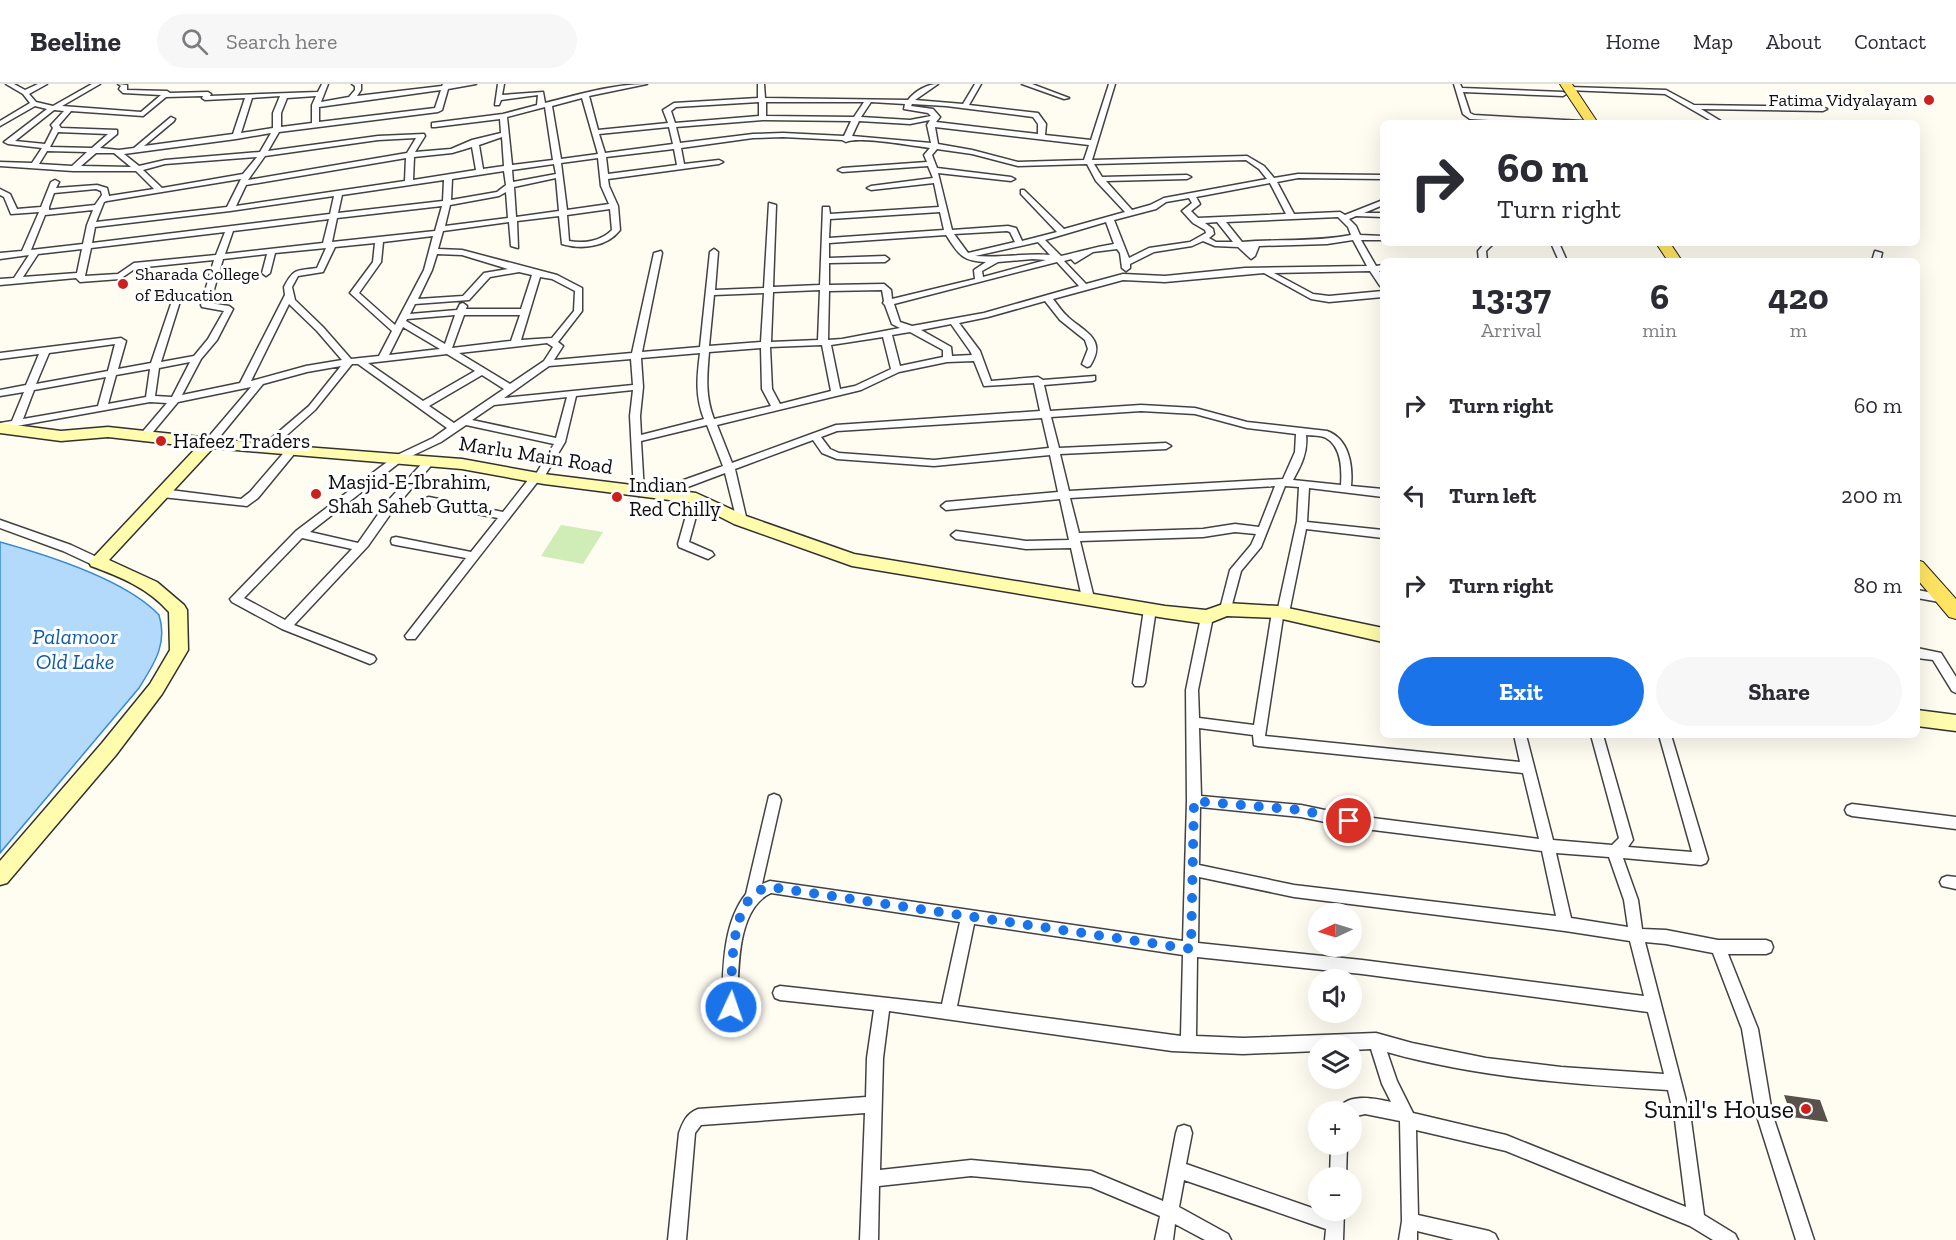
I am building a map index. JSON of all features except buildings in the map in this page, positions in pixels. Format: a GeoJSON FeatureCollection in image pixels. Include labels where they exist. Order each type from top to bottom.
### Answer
{"type":"FeatureCollection","features":[{"type":"Feature","properties":{"kind":"main road"},"geometry":{"type":"LineString","coordinates":[[1564,88],[1580,120]]}},
{"type":"Feature","properties":{"kind":"main road"},"geometry":{"type":"LineString","coordinates":[[1564,88],[1590,120]]}},
{"type":"Feature","properties":{"kind":"main road"},"geometry":{"type":"LineString","coordinates":[[1920,554],[1952,602]]}},
{"type":"Feature","properties":{"kind":"main road"},"geometry":{"type":"LineString","coordinates":[[1920,570],[1952,602]]}},
{"type":"Feature","properties":{"kind":"street"},"geometry":{"type":"LineString","coordinates":[[0,88],[8,84],[25,93],[34,104],[53,108],[143,114],[173,84]]}},
{"type":"Feature","properties":{"kind":"street"},"geometry":{"type":"LineString","coordinates":[[25,93],[44,84]]}},
{"type":"Feature","properties":{"kind":"street"},"geometry":{"type":"LineString","coordinates":[[4,142],[29,129],[37,118],[53,108],[97,84]]}},
{"type":"Feature","properties":{"kind":"street"},"geometry":{"type":"LineString","coordinates":[[121,84],[125,86],[122,89],[125,92],[208,94],[205,98],[320,94]]}},
{"type":"Feature","properties":{"kind":"street"},"geometry":{"type":"LineString","coordinates":[[315,125],[316,105],[325,84]]}},
{"type":"Feature","properties":{"kind":"street"},"geometry":{"type":"LineString","coordinates":[[351,99],[358,90],[358,84],[355,84]]}},
{"type":"Feature","properties":{"kind":"street"},"geometry":{"type":"LineString","coordinates":[[316,105],[446,85],[473,84]]}},
{"type":"Feature","properties":{"kind":"street"},"geometry":{"type":"LineString","coordinates":[[501,84],[498,98],[499,116],[505,134],[515,246]]}},
{"type":"Feature","properties":{"kind":"street"},"geometry":{"type":"LineString","coordinates":[[543,84],[541,93],[560,175],[565,242],[586,243],[614,234],[616,230],[614,206],[604,177],[602,156],[585,95]]}},
{"type":"Feature","properties":{"kind":"street"},"geometry":{"type":"LineString","coordinates":[[409,183],[410,155],[421,136],[435,125],[499,116],[622,86],[644,84]]}},
{"type":"Feature","properties":{"kind":"street"},"geometry":{"type":"LineString","coordinates":[[761,84],[763,118]]}},
{"type":"Feature","properties":{"kind":"street"},"geometry":{"type":"LineString","coordinates":[[935,84],[909,102],[906,108],[930,111],[934,121],[935,146],[928,155],[937,180],[948,232],[978,270],[980,281]]}},
{"type":"Feature","properties":{"kind":"street"},"geometry":{"type":"LineString","coordinates":[[965,106],[978,84]]}},
{"type":"Feature","properties":{"kind":"street"},"geometry":{"type":"LineString","coordinates":[[1025,84],[1066,98]]}},
{"type":"Feature","properties":{"kind":"street"},"geometry":{"type":"LineString","coordinates":[[1112,84],[1089,161],[1099,179],[1130,213]]}},
{"type":"Feature","properties":{"kind":"street"},"geometry":{"type":"LineString","coordinates":[[435,125],[446,85]]}},
{"type":"Feature","properties":{"kind":"street"},"geometry":{"type":"LineString","coordinates":[[204,94],[211,87]]}},
{"type":"Feature","properties":{"kind":"street"},"geometry":{"type":"LineString","coordinates":[[1528,120],[1473,117],[1467,114],[1458,87],[1661,91],[1715,120]]}},
{"type":"Feature","properties":{"kind":"street"},"geometry":{"type":"LineString","coordinates":[[1507,88],[1512,101]]}},
{"type":"Feature","properties":{"kind":"street"},"geometry":{"type":"LineString","coordinates":[[498,98],[541,93]]}},
{"type":"Feature","properties":{"kind":"street"},"geometry":{"type":"LineString","coordinates":[[236,137],[249,96]]}},
{"type":"Feature","properties":{"kind":"street"},"geometry":{"type":"LineString","coordinates":[[230,209],[244,179],[263,154],[277,129],[277,113],[284,96]]}},
{"type":"Feature","properties":{"kind":"street"},"geometry":{"type":"LineString","coordinates":[[681,167],[667,110],[670,106],[762,100],[869,100],[965,106],[1035,115],[1042,124],[1041,137]]}},
{"type":"Feature","properties":{"kind":"street"},"geometry":{"type":"LineString","coordinates":[[846,140],[869,100]]}},
{"type":"Feature","properties":{"kind":"street"},"geometry":{"type":"LineString","coordinates":[[0,124],[34,104]]}},
{"type":"Feature","properties":{"kind":"street"},"geometry":{"type":"LineString","coordinates":[[1692,106],[1823,109]]}},
{"type":"Feature","properties":{"kind":"street"},"geometry":{"type":"LineString","coordinates":[[33,167],[56,130],[55,126],[69,109]]}},
{"type":"Feature","properties":{"kind":"street"},"geometry":{"type":"LineString","coordinates":[[4,142],[118,152],[236,137],[277,129],[438,110]]}},
{"type":"Feature","properties":{"kind":"street"},"geometry":{"type":"LineString","coordinates":[[0,112],[16,114]]}},
{"type":"Feature","properties":{"kind":"street"},"geometry":{"type":"LineString","coordinates":[[596,132],[763,118],[856,119],[934,121],[1094,143]]}},
{"type":"Feature","properties":{"kind":"street"},"geometry":{"type":"LineString","coordinates":[[136,150],[171,119]]}},
{"type":"Feature","properties":{"kind":"street"},"geometry":{"type":"LineString","coordinates":[[56,130],[114,132],[73,169]]}},
{"type":"Feature","properties":{"kind":"street"},"geometry":{"type":"LineString","coordinates":[[0,191],[7,196],[14,212],[45,211],[101,203],[160,190],[452,151],[505,134]]}},
{"type":"Feature","properties":{"kind":"street"},"geometry":{"type":"LineString","coordinates":[[91,225],[230,209],[753,135],[846,140],[871,139],[935,146],[972,152],[1018,164],[1247,158],[1254,160],[1270,180],[1291,216]]}},
{"type":"Feature","properties":{"kind":"street"},"geometry":{"type":"LineString","coordinates":[[1,165],[73,169],[138,169],[165,162],[263,154],[378,138],[421,136]]}},
{"type":"Feature","properties":{"kind":"street"},"geometry":{"type":"LineString","coordinates":[[475,142],[480,172]]}},
{"type":"Feature","properties":{"kind":"street"},"geometry":{"type":"LineString","coordinates":[[118,152],[160,190]]}},
{"type":"Feature","properties":{"kind":"street"},"geometry":{"type":"LineString","coordinates":[[604,177],[718,162]]}},
{"type":"Feature","properties":{"kind":"street"},"geometry":{"type":"LineString","coordinates":[[842,170],[932,167],[1011,179]]}},
{"type":"Feature","properties":{"kind":"street"},"geometry":{"type":"LineString","coordinates":[[0,256],[447,203],[499,195],[510,185],[560,175]]}},
{"type":"Feature","properties":{"kind":"street"},"geometry":{"type":"LineString","coordinates":[[969,257],[1153,207],[1164,200],[1298,176],[1380,177]]}},
{"type":"Feature","properties":{"kind":"street"},"geometry":{"type":"LineString","coordinates":[[384,358],[434,251],[447,203],[448,177]]}},
{"type":"Feature","properties":{"kind":"street"},"geometry":{"type":"LineString","coordinates":[[1099,179],[1186,177]]}},
{"type":"Feature","properties":{"kind":"street"},"geometry":{"type":"LineString","coordinates":[[871,188],[937,180]]}},
{"type":"Feature","properties":{"kind":"street"},"geometry":{"type":"LineString","coordinates":[[17,280],[30,252],[55,182]]}},
{"type":"Feature","properties":{"kind":"street"},"geometry":{"type":"LineString","coordinates":[[52,191],[97,187],[104,190],[106,195],[91,225],[80,279],[120,276],[134,266],[379,240],[614,206]]}},
{"type":"Feature","properties":{"kind":"street"},"geometry":{"type":"LineString","coordinates":[[1024,192],[1060,231]]}},
{"type":"Feature","properties":{"kind":"street"},"geometry":{"type":"LineString","coordinates":[[339,193],[329,244],[320,270],[295,274],[288,287],[291,301],[349,362]]}},
{"type":"Feature","properties":{"kind":"street"},"geometry":{"type":"LineString","coordinates":[[1124,263],[1152,250],[1192,244],[1210,234],[1209,229],[1186,212],[1196,204],[1191,195]]}},
{"type":"Feature","properties":{"kind":"street"},"geometry":{"type":"LineString","coordinates":[[1344,218],[1380,203]]}},
{"type":"Feature","properties":{"kind":"street"},"geometry":{"type":"LineString","coordinates":[[772,205],[765,345],[767,389],[777,408]]}},
{"type":"Feature","properties":{"kind":"street"},"geometry":{"type":"LineString","coordinates":[[836,392],[824,343],[826,213],[944,209]]}},
{"type":"Feature","properties":{"kind":"street"},"geometry":{"type":"LineString","coordinates":[[203,231],[209,211]]}},
{"type":"Feature","properties":{"kind":"street"},"geometry":{"type":"LineString","coordinates":[[1196,221],[1340,214],[1352,226],[1355,237],[1378,268]]}},
{"type":"Feature","properties":{"kind":"street"},"geometry":{"type":"LineString","coordinates":[[1354,215],[1380,215]]}},
{"type":"Feature","properties":{"kind":"street"},"geometry":{"type":"LineString","coordinates":[[1109,219],[1124,253],[1124,263],[1129,277]]}},
{"type":"Feature","properties":{"kind":"street"},"geometry":{"type":"LineString","coordinates":[[1219,219],[1261,271],[1311,296],[1329,299],[1380,294]]}},
{"type":"Feature","properties":{"kind":"street"},"geometry":{"type":"LineString","coordinates":[[144,436],[175,400],[197,358],[212,340],[229,309],[205,305],[210,283],[230,228]]}},
{"type":"Feature","properties":{"kind":"street"},"geometry":{"type":"LineString","coordinates":[[827,240],[1011,229],[1019,243]]}},
{"type":"Feature","properties":{"kind":"street"},"geometry":{"type":"LineString","coordinates":[[1202,238],[1215,244],[1240,245],[1327,242],[1355,237],[1380,238]]}},
{"type":"Feature","properties":{"kind":"street"},"geometry":{"type":"LineString","coordinates":[[1040,239],[1085,288]]}},
{"type":"Feature","properties":{"kind":"street"},"geometry":{"type":"LineString","coordinates":[[379,240],[377,262],[354,293],[401,324],[511,388]]}},
{"type":"Feature","properties":{"kind":"street"},"geometry":{"type":"LineString","coordinates":[[1233,272],[1251,256],[1256,244]]}},
{"type":"Feature","properties":{"kind":"street"},"geometry":{"type":"LineString","coordinates":[[969,257],[996,260],[1033,256],[1058,258],[1119,246]]}},
{"type":"Feature","properties":{"kind":"street"},"geometry":{"type":"LineString","coordinates":[[266,273],[272,250]]}},
{"type":"Feature","properties":{"kind":"street"},"geometry":{"type":"LineString","coordinates":[[434,251],[462,253],[554,277],[579,290],[578,311],[553,343]]}},
{"type":"Feature","properties":{"kind":"street"},"geometry":{"type":"LineString","coordinates":[[714,252],[701,386],[704,406],[729,467],[742,521]]}},
{"type":"Feature","properties":{"kind":"street"},"geometry":{"type":"LineString","coordinates":[[639,492],[636,439],[638,387],[636,357],[658,253]]}},
{"type":"Feature","properties":{"kind":"street"},"geometry":{"type":"LineString","coordinates":[[1066,267],[1081,255]]}},
{"type":"Feature","properties":{"kind":"street"},"geometry":{"type":"LineString","coordinates":[[887,303],[1034,268],[1058,258]]}},
{"type":"Feature","properties":{"kind":"street"},"geometry":{"type":"LineString","coordinates":[[827,261],[885,259]]}},
{"type":"Feature","properties":{"kind":"street"},"geometry":{"type":"LineString","coordinates":[[978,270],[996,260]]}},
{"type":"Feature","properties":{"kind":"street"},"geometry":{"type":"LineString","coordinates":[[547,363],[765,345],[824,343],[887,334],[953,321],[1129,277],[1165,279],[1233,272],[1378,268]]}},
{"type":"Feature","properties":{"kind":"street"},"geometry":{"type":"LineString","coordinates":[[448,350],[466,298],[487,275],[522,269]]}},
{"type":"Feature","properties":{"kind":"street"},"geometry":{"type":"LineString","coordinates":[[515,344],[537,274]]}},
{"type":"Feature","properties":{"kind":"street"},"geometry":{"type":"LineString","coordinates":[[0,282],[81,275]]}},
{"type":"Feature","properties":{"kind":"street"},"geometry":{"type":"LineString","coordinates":[[710,293],[884,287],[887,290],[887,303],[893,311],[896,324],[914,329],[918,334],[948,349],[947,359]]}},
{"type":"Feature","properties":{"kind":"street"},"geometry":{"type":"LineString","coordinates":[[244,385],[290,294]]}},
{"type":"Feature","properties":{"kind":"street"},"geometry":{"type":"LineString","coordinates":[[150,399],[155,366],[178,295]]}},
{"type":"Feature","properties":{"kind":"street"},"geometry":{"type":"LineString","coordinates":[[412,302],[466,298]]}},
{"type":"Feature","properties":{"kind":"street"},"geometry":{"type":"LineString","coordinates":[[1047,298],[1065,320],[1087,336],[1093,344],[1093,356],[1087,364]]}},
{"type":"Feature","properties":{"kind":"street"},"geometry":{"type":"LineString","coordinates":[[401,324],[461,312],[524,312]]}},
{"type":"Feature","properties":{"kind":"street"},"geometry":{"type":"LineString","coordinates":[[953,321],[978,358],[987,384],[1038,380],[1039,383],[1092,378]]}},
{"type":"Feature","properties":{"kind":"street"},"geometry":{"type":"LineString","coordinates":[[887,334],[896,370]]}},
{"type":"Feature","properties":{"kind":"street"},"geometry":{"type":"LineString","coordinates":[[0,427],[150,399],[175,400],[260,382],[306,369],[349,362],[549,340],[558,346],[547,363],[459,425],[399,458],[300,534],[236,599],[286,626],[370,659]]}},
{"type":"Feature","properties":{"kind":"street"},"geometry":{"type":"LineString","coordinates":[[0,356],[121,341],[102,408]]}},
{"type":"Feature","properties":{"kind":"street"},"geometry":{"type":"LineString","coordinates":[[16,423],[32,388],[45,350]]}},
{"type":"Feature","properties":{"kind":"street"},"geometry":{"type":"LineString","coordinates":[[0,393],[197,358]]}},
{"type":"Feature","properties":{"kind":"street"},"geometry":{"type":"LineString","coordinates":[[636,439],[777,408],[863,386],[896,370],[947,359],[978,358]]}},
{"type":"Feature","properties":{"kind":"street"},"geometry":{"type":"LineString","coordinates":[[360,361],[423,405],[459,425],[560,442]]}},
{"type":"Feature","properties":{"kind":"street"},"geometry":{"type":"LineString","coordinates":[[265,449],[312,408],[349,362]]}},
{"type":"Feature","properties":{"kind":"street"},"geometry":{"type":"LineString","coordinates":[[423,405],[482,371]]}},
{"type":"Feature","properties":{"kind":"street"},"geometry":{"type":"LineString","coordinates":[[97,562],[209,443],[260,382]]}},
{"type":"Feature","properties":{"kind":"street"},"geometry":{"type":"LineString","coordinates":[[1039,383],[1052,452],[1065,497],[1088,598]]}},
{"type":"Feature","properties":{"kind":"street"},"geometry":{"type":"LineString","coordinates":[[492,402],[638,387]]}},
{"type":"Feature","properties":{"kind":"street"},"geometry":{"type":"LineString","coordinates":[[411,636],[537,477],[560,442],[572,395]]}},
{"type":"Feature","properties":{"kind":"street"},"geometry":{"type":"LineString","coordinates":[[657,494],[836,428],[1141,408],[1194,411],[1247,425],[1327,434],[1337,439],[1343,455],[1347,489]]}},
{"type":"Feature","properties":{"kind":"street","name":"Marlu Main Road"},"geometry":{"type":"LineString","coordinates":[[0,427],[15,432],[61,436],[108,432],[265,449],[430,461],[639,492],[696,498],[742,521],[852,560],[1207,617]]}},
{"type":"Feature","properties":{"kind":"street"},"geometry":{"type":"LineString","coordinates":[[1226,609],[1236,570],[1256,547],[1283,482],[1295,470],[1303,440],[1301,432]]}},
{"type":"Feature","properties":{"kind":"street"},"geometry":{"type":"LineString","coordinates":[[815,436],[826,451],[837,456],[869,460],[934,462],[1052,452],[1166,446]]}},
{"type":"Feature","properties":{"kind":"street"},"geometry":{"type":"LineString","coordinates":[[162,493],[243,503],[254,495],[291,451]]}},
{"type":"Feature","properties":{"kind":"street"},"geometry":{"type":"LineString","coordinates":[[286,626],[360,547],[390,506],[430,461]]}},
{"type":"Feature","properties":{"kind":"street"},"geometry":{"type":"LineString","coordinates":[[946,506],[1212,484],[1283,482],[1380,494]]}},
{"type":"Feature","properties":{"kind":"street"},"geometry":{"type":"LineString","coordinates":[[1304,485],[1301,525],[1280,612],[1258,741],[1527,768]]}},
{"type":"Feature","properties":{"kind":"street"},"geometry":{"type":"LineString","coordinates":[[696,498],[682,544],[708,555]]}},
{"type":"Feature","properties":{"kind":"street"},"geometry":{"type":"LineString","coordinates":[[429,501],[505,516]]}},
{"type":"Feature","properties":{"kind":"street"},"geometry":{"type":"LineString","coordinates":[[0,524],[140,578],[165,594],[178,610],[179,650],[156,689],[0,876]]}},
{"type":"Feature","properties":{"kind":"street"},"geometry":{"type":"LineString","coordinates":[[1301,525],[1380,534]]}},
{"type":"Feature","properties":{"kind":"street"},"geometry":{"type":"LineString","coordinates":[[956,535],[1026,545],[1203,533],[1235,528],[1262,531]]}},
{"type":"Feature","properties":{"kind":"street"},"geometry":{"type":"LineString","coordinates":[[300,534],[360,547]]}},
{"type":"Feature","properties":{"kind":"street"},"geometry":{"type":"LineString","coordinates":[[396,541],[474,556]]}},
{"type":"Feature","properties":{"kind":"street"},"geometry":{"type":"LineString","coordinates":[[1920,595],[1952,602]]}},
{"type":"Feature","properties":{"kind":"street"},"geometry":{"type":"LineString","coordinates":[[1139,683],[1150,609]]}},
{"type":"Feature","properties":{"kind":"street"},"geometry":{"type":"LineString","coordinates":[[1188,1044],[1194,801],[1192,690],[1207,617],[1226,609],[1280,612],[1380,634]]}},
{"type":"Feature","properties":{"kind":"street"},"geometry":{"type":"LineString","coordinates":[[1920,653],[1937,656],[1951,673],[1956,688]]}},
{"type":"Feature","properties":{"kind":"street"},"geometry":{"type":"LineString","coordinates":[[1920,718],[1956,723]]}},
{"type":"Feature","properties":{"kind":"street"},"geometry":{"type":"LineString","coordinates":[[1193,722],[1259,731]]}},
{"type":"Feature","properties":{"kind":"street"},"geometry":{"type":"LineString","coordinates":[[1521,738],[1565,924]]}},
{"type":"Feature","properties":{"kind":"street"},"geometry":{"type":"LineString","coordinates":[[1598,738],[1626,840],[1614,852]]}},
{"type":"Feature","properties":{"kind":"street"},"geometry":{"type":"LineString","coordinates":[[1194,801],[1301,810],[1349,821],[1548,846],[1701,859],[1666,738]]}},
{"type":"Feature","properties":{"kind":"street"},"geometry":{"type":"LineString","coordinates":[[729,1023],[734,941],[742,913],[753,893],[774,800]]}},
{"type":"Feature","properties":{"kind":"street"},"geometry":{"type":"LineString","coordinates":[[1852,810],[1956,822]]}},
{"type":"Feature","properties":{"kind":"street"},"geometry":{"type":"LineString","coordinates":[[1614,852],[1630,900],[1636,935],[1683,1120],[1696,1220]]}},
{"type":"Feature","properties":{"kind":"street"},"geometry":{"type":"LineString","coordinates":[[1193,870],[1294,891],[1666,937],[1718,947],[1766,947]]}},
{"type":"Feature","properties":{"kind":"street"},"geometry":{"type":"LineString","coordinates":[[753,893],[770,887],[1191,949],[1362,967],[1654,1005]]}},
{"type":"Feature","properties":{"kind":"street"},"geometry":{"type":"LineString","coordinates":[[948,1012],[968,917]]}},
{"type":"Feature","properties":{"kind":"street"},"geometry":{"type":"LineString","coordinates":[[1718,947],[1749,1029],[1764,1113],[1805,1240]]}},
{"type":"Feature","properties":{"kind":"street"},"geometry":{"type":"LineString","coordinates":[[780,993],[883,1003],[1188,1044],[1243,1046],[1376,1041],[1421,1055],[1508,1069],[1674,1083]]}},
{"type":"Feature","properties":{"kind":"street"},"geometry":{"type":"LineString","coordinates":[[868,1240],[875,1058],[883,1003]]}},
{"type":"Feature","properties":{"kind":"street"},"geometry":{"type":"LineString","coordinates":[[1376,1041],[1390,1084],[1406,1116],[1410,1221],[1408,1240]]}},
{"type":"Feature","properties":{"kind":"street"},"geometry":{"type":"LineString","coordinates":[[677,1240],[687,1133],[691,1123],[698,1117],[874,1104]]}},
{"type":"Feature","properties":{"kind":"street"},"geometry":{"type":"LineString","coordinates":[[1362,1107],[1506,1143],[1696,1220],[1729,1240]]}},
{"type":"Feature","properties":{"kind":"street"},"geometry":{"type":"LineString","coordinates":[[1164,1240],[1184,1132]]}},
{"type":"Feature","properties":{"kind":"street"},"geometry":{"type":"LineString","coordinates":[[871,1179],[971,1168],[1091,1179],[1170,1212],[1222,1240]]}},
{"type":"Feature","properties":{"kind":"street"},"geometry":{"type":"LineString","coordinates":[[1177,1169],[1335,1225]]}},
{"type":"Feature","properties":{"kind":"street"},"geometry":{"type":"LineString","coordinates":[[1410,1221],[1489,1240]]}},
{"type":"Feature","properties":{"kind":"green space"},"geometry":{"type":"Polygon","coordinates":[[[561,525],[603,532],[583,564],[541,556],[561,525]]]}},
{"type":"Feature","properties":{"kind":"water","name":"Palamoor Old Lake"},"geometry":{"type":"Polygon","coordinates":[[[0,542],[62,561],[126,590],[159,615],[162,635],[158,653],[139,688],[0,853],[0,542]]]}},
{"type":"Feature","properties":{"kind":"place","name":"Fatima Vidyalayam"},"geometry":{"type":"Point","coordinates":[1929,100]}},
{"type":"Feature","properties":{"kind":"place","name":"Sharada College of Education"},"geometry":{"type":"Point","coordinates":[123,284]}},
{"type":"Feature","properties":{"kind":"place","name":"Hafeez Traders"},"geometry":{"type":"Point","coordinates":[161,441]}},
{"type":"Feature","properties":{"kind":"place","name":"Masjid-E-Ibrahim, Shah Saheb Gutta,"},"geometry":{"type":"Point","coordinates":[316,494]}},
{"type":"Feature","properties":{"kind":"place","name":"Indian Red Chilly"},"geometry":{"type":"Point","coordinates":[617,497]}},
{"type":"Feature","properties":{"kind":"place","name":"Sunil's House"},"geometry":{"type":"Point","coordinates":[1806,1109]}},
{"type":"Feature","properties":{"kind":"route"},"geometry":{"type":"LineString","coordinates":[[731,1007],[734,941],[742,913],[752,894],[760,889],[770,887],[1191,949],[1194,801],[1301,810],[1349,821]]}}]}
